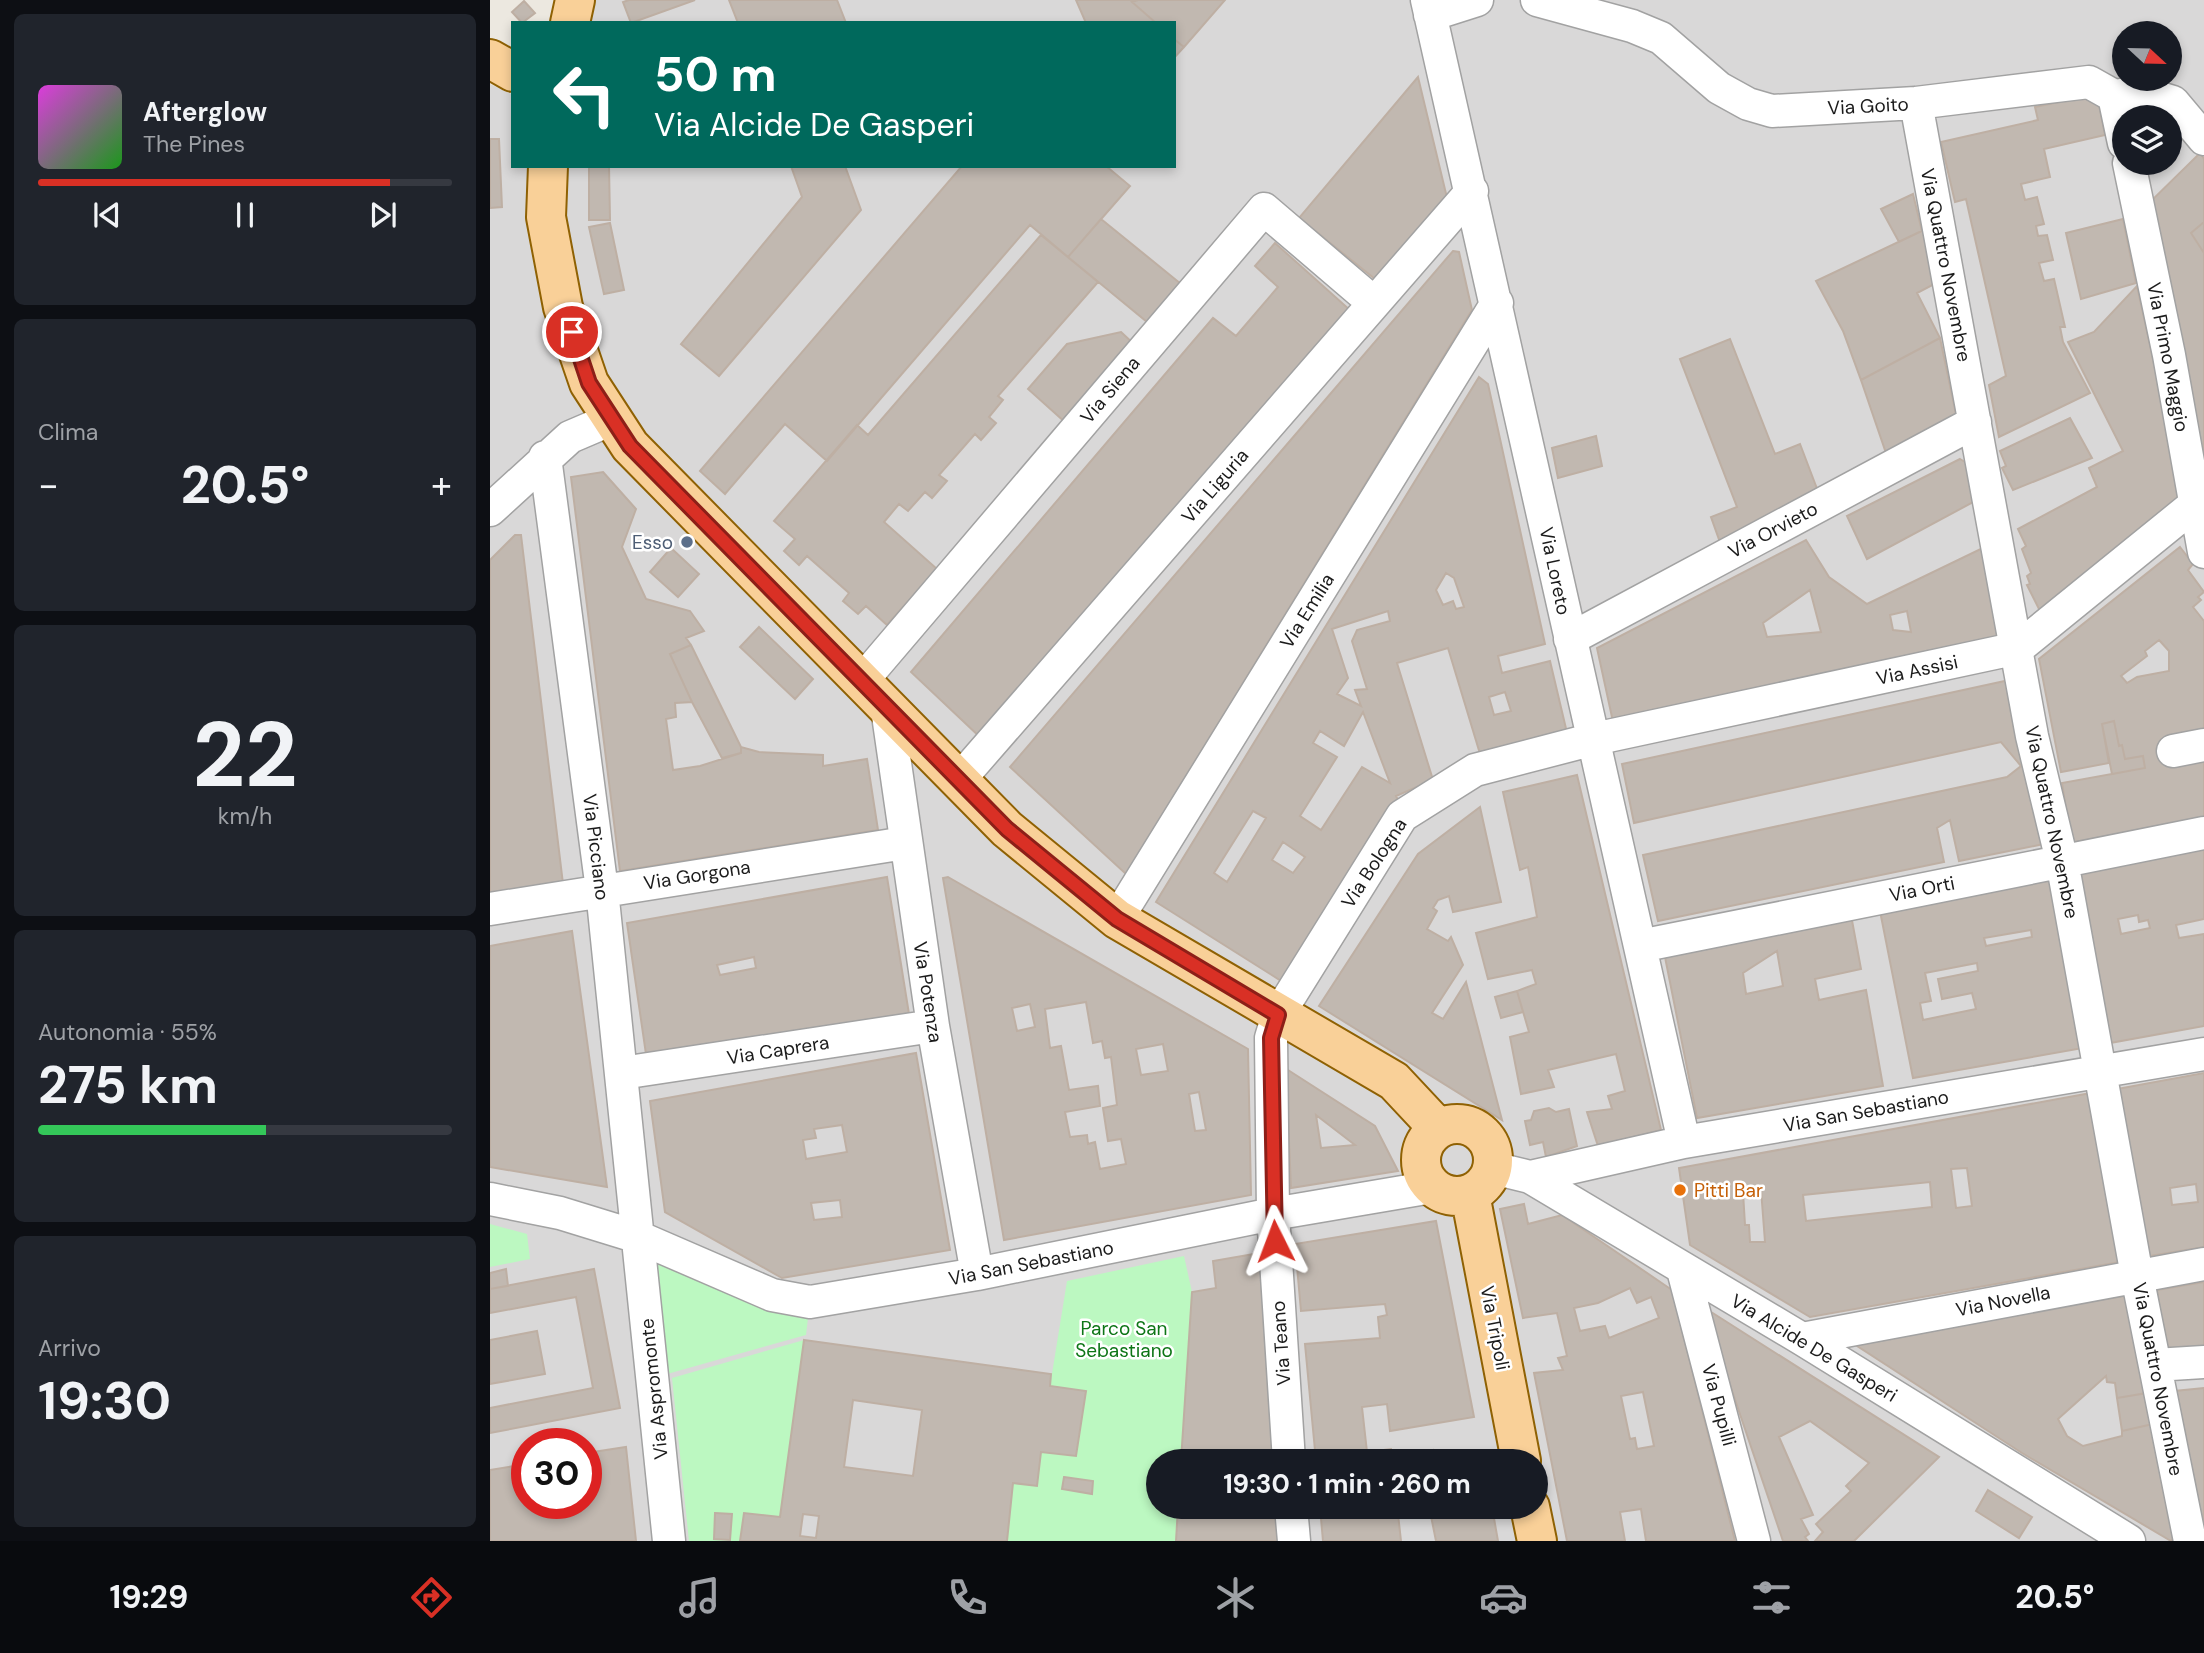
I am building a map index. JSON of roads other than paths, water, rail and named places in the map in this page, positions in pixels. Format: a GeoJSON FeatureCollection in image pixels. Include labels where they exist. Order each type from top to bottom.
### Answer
{"type":"FeatureCollection","features":[{"type":"Feature","properties":{"kind":"main road"},"geometry":{"type":"LineString","coordinates":[[570,21],[575,0]]}},
{"type":"Feature","properties":{"kind":"main road"},"geometry":{"type":"LineString","coordinates":[[490,59],[511,71]]}},
{"type":"Feature","properties":{"kind":"main road"},"geometry":{"type":"LineString","coordinates":[[548,168],[546,217],[563,307],[589,383],[630,446],[1007,829],[1117,919],[1394,1081],[1438,1128]]}},
{"type":"Feature","properties":{"kind":"main road"},"geometry":{"type":"LineString","coordinates":[[1458,1123],[1478,1130],[1491,1147],[1481,1181],[1450,1196],[1432,1187],[1421,1168],[1423,1145],[1438,1128],[1458,1123]]}},
{"type":"Feature","properties":{"kind":"main road","name":"Via Tripoli"},"geometry":{"type":"LineString","coordinates":[[1481,1181],[1519,1449]]}},
{"type":"Feature","properties":{"kind":"main road"},"geometry":{"type":"LineString","coordinates":[[1532,1519],[1537,1541]]}},
{"type":"Feature","properties":{"kind":"street"},"geometry":{"type":"LineString","coordinates":[[1429,8],[1477,0]]}},
{"type":"Feature","properties":{"kind":"street","name":"Via Goito"},"geometry":{"type":"LineString","coordinates":[[1537,0],[1632,26],[1661,38],[1719,88],[1748,104],[1772,111],[1916,103],[2089,82],[2115,96],[2140,92],[2173,102],[2204,139]]}},
{"type":"Feature","properties":{"kind":"street","name":"Via Loreto"},"geometry":{"type":"LineString","coordinates":[[1429,8],[1684,1142]]}},
{"type":"Feature","properties":{"kind":"street"},"geometry":{"type":"LineString","coordinates":[[2115,96],[2117,105]]}},
{"type":"Feature","properties":{"kind":"street","name":"Via Quattro Novembre"},"geometry":{"type":"LineString","coordinates":[[1916,103],[2032,736],[2062,861],[2137,1276],[2190,1541]]}},
{"type":"Feature","properties":{"kind":"street","name":"Via Primo Maggio"},"geometry":{"type":"LineString","coordinates":[[2132,175],[2199,501],[2204,552]]}},
{"type":"Feature","properties":{"kind":"street","name":"Via Liguria"},"geometry":{"type":"LineString","coordinates":[[959,780],[1472,191]]}},
{"type":"Feature","properties":{"kind":"street","name":"Via Siena"},"geometry":{"type":"LineString","coordinates":[[861,682],[1264,209],[1374,303]]}},
{"type":"Feature","properties":{"kind":"street","name":"Via Emilia"},"geometry":{"type":"LineString","coordinates":[[1117,919],[1497,303]]}},
{"type":"Feature","properties":{"kind":"street"},"geometry":{"type":"LineString","coordinates":[[490,510],[545,457],[570,438],[612,419]]}},
{"type":"Feature","properties":{"kind":"street","name":"Via Orvieto"},"geometry":{"type":"LineString","coordinates":[[1570,639],[1975,422]]}},
{"type":"Feature","properties":{"kind":"street","name":"Via Picciano"},"geometry":{"type":"LineString","coordinates":[[545,457],[602,890],[638,1237]]}},
{"type":"Feature","properties":{"kind":"street","name":"Via Assisi"},"geometry":{"type":"LineString","coordinates":[[1594,739],[2018,648],[2199,501]]}},
{"type":"Feature","properties":{"kind":"street","name":"Via Potenza"},"geometry":{"type":"LineString","coordinates":[[887,708],[933,1026],[977,1274]]}},
{"type":"Feature","properties":{"kind":"street","name":"Via Bologna"},"geometry":{"type":"LineString","coordinates":[[1278,1015],[1402,816],[1475,770],[1594,739]]}},
{"type":"Feature","properties":{"kind":"street"},"geometry":{"type":"LineString","coordinates":[[2173,751],[2204,745]]}},
{"type":"Feature","properties":{"kind":"street","name":"Via Orti"},"geometry":{"type":"LineString","coordinates":[[1640,946],[2204,833]]}},
{"type":"Feature","properties":{"kind":"street","name":"Via Gorgona"},"geometry":{"type":"LineString","coordinates":[[490,909],[905,842]]}},
{"type":"Feature","properties":{"kind":"street","name":"Via Teano"},"geometry":{"type":"LineString","coordinates":[[1278,1015],[1271,1038],[1273,1214],[1288,1449]]}},
{"type":"Feature","properties":{"kind":"street","name":"Via Caprera"},"geometry":{"type":"LineString","coordinates":[[622,1073],[933,1026]]}},
{"type":"Feature","properties":{"kind":"street","name":"Via San Sebastiano"},"geometry":{"type":"LineString","coordinates":[[1530,1177],[1684,1142],[2204,1054]]}},
{"type":"Feature","properties":{"kind":"street","name":"Via Alcide De Gasperi"},"geometry":{"type":"LineString","coordinates":[[1481,1181],[1530,1177],[1801,1339],[2129,1541]]}},
{"type":"Feature","properties":{"kind":"street","name":"Via San Sebastiano"},"geometry":{"type":"LineString","coordinates":[[490,1199],[559,1213],[638,1237],[772,1295],[810,1302],[977,1274],[1273,1214],[1432,1187]]}},
{"type":"Feature","properties":{"kind":"street","name":"Via Aspromonte"},"geometry":{"type":"LineString","coordinates":[[638,1237],[669,1541]]}},
{"type":"Feature","properties":{"kind":"street","name":"Via Novella"},"geometry":{"type":"LineString","coordinates":[[1801,1339],[2204,1264]]}},
{"type":"Feature","properties":{"kind":"street","name":"Via Pupilli"},"geometry":{"type":"LineString","coordinates":[[1683,1270],[1754,1541]]}},
{"type":"Feature","properties":{"kind":"street"},"geometry":{"type":"LineString","coordinates":[[2155,1365],[2204,1362]]}},
{"type":"Feature","properties":{"kind":"street"},"geometry":{"type":"LineString","coordinates":[[1292,1519],[1294,1541]]}},
{"type":"Feature","properties":{"kind":"place","name":"Esso"},"geometry":{"type":"Point","coordinates":[687,542]}},
{"type":"Feature","properties":{"kind":"place","name":"Pitti Bar"},"geometry":{"type":"Point","coordinates":[1680,1190]}},
{"type":"Feature","properties":{"kind":"park label","name":"Parco San Sebastiano"},"geometry":{"type":"Point","coordinates":[1124,1339]}}]}
